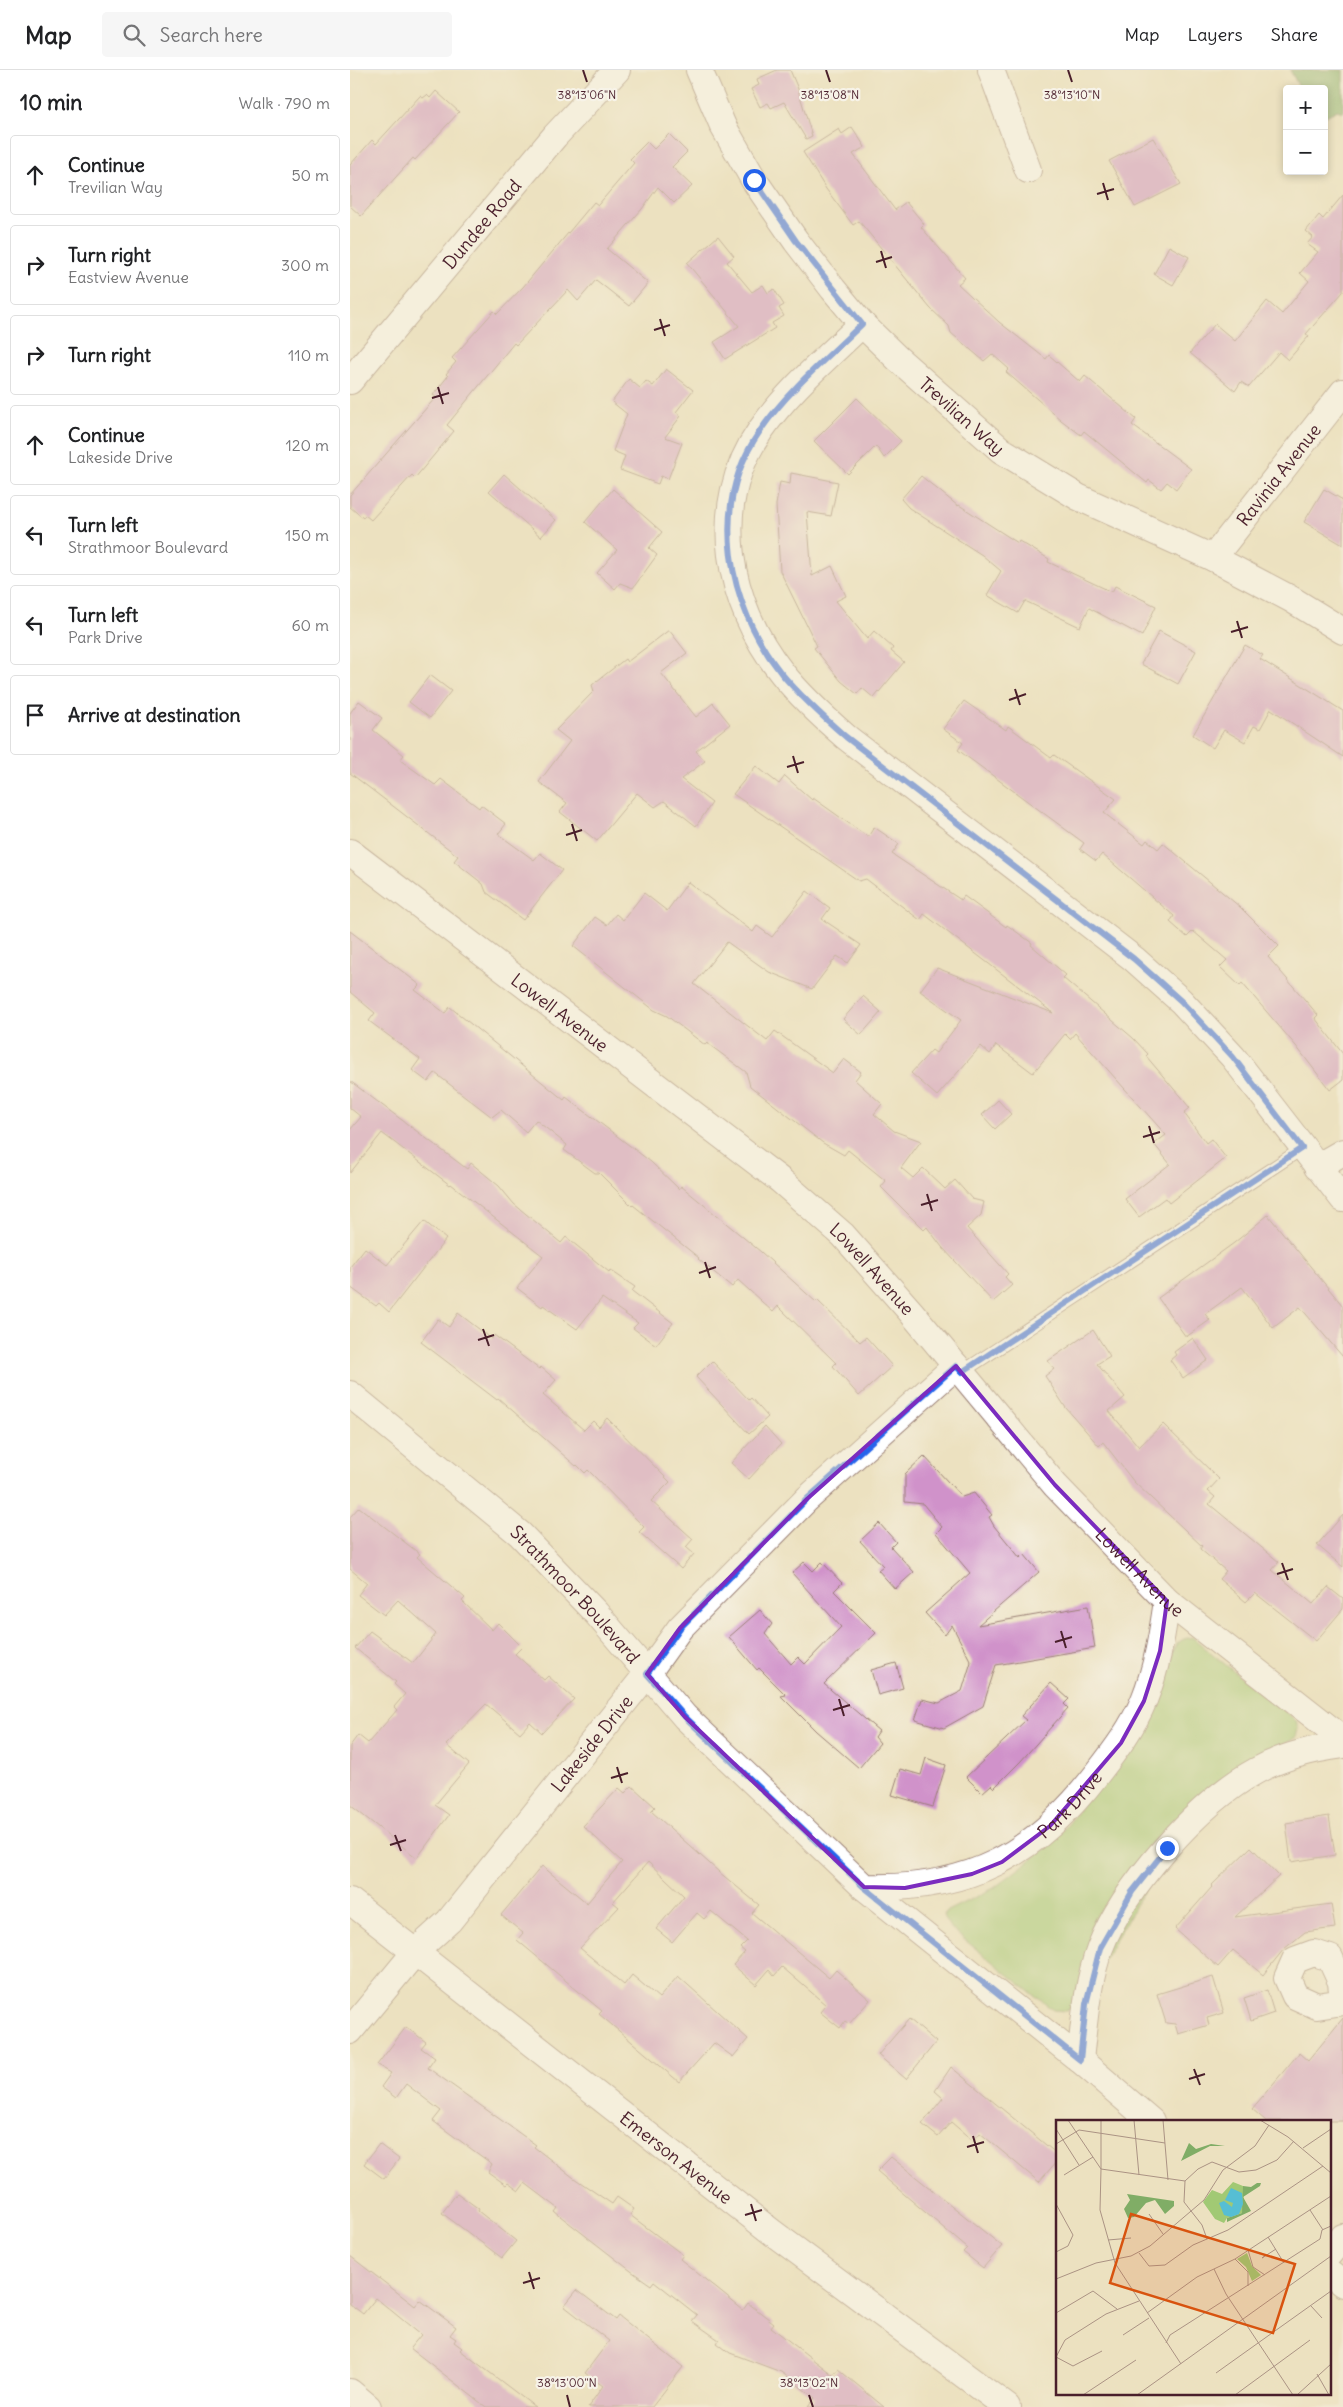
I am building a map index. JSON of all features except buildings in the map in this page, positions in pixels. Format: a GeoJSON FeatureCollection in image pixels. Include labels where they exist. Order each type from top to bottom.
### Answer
{"type":"FeatureCollection","features":[{"type":"Feature","properties":{"kind":"street","name":"Dundee Road"},"geometry":{"type":"LineString","coordinates":[[350,381],[555,136],[617,70]]}},
{"type":"Feature","properties":{"kind":"street","name":"Trevilian Way"},"geometry":{"type":"LineString","coordinates":[[699,70],[723,126],[754,180],[796,241],[862,324],[897,358],[1001,450],[1078,498],[1213,558],[1291,599],[1343,631]]}},
{"type":"Feature","properties":{"kind":"street"},"geometry":{"type":"LineString","coordinates":[[991,70],[1028,170]]}},
{"type":"Feature","properties":{"kind":"street"},"geometry":{"type":"LineString","coordinates":[[862,324],[777,409],[748,451],[735,484],[730,514],[731,566],[741,602],[756,635],[781,672],[826,720],[1134,959],[1181,1001],[1233,1057],[1343,1199]]}},
{"type":"Feature","properties":{"kind":"street","name":"Ravinia Avenue"},"geometry":{"type":"LineString","coordinates":[[1213,558],[1343,392]]}},
{"type":"Feature","properties":{"kind":"street","name":"Lowell Avenue"},"geometry":{"type":"LineString","coordinates":[[350,852],[780,1180],[842,1235],[959,1369],[1055,1485],[1167,1601],[1343,1739]]}},
{"type":"Feature","properties":{"kind":"street"},"geometry":{"type":"LineString","coordinates":[[1310,1157],[1343,1152]]}},
{"type":"Feature","properties":{"kind":"street","name":"Lakeside Drive"},"geometry":{"type":"LineString","coordinates":[[350,2031],[416,1951],[449,1921],[647,1674],[680,1628],[807,1499],[959,1369]]}},
{"type":"Feature","properties":{"kind":"street","name":"Strathmoor Boulevard"},"geometry":{"type":"LineString","coordinates":[[350,1394],[520,1534],[596,1613],[685,1717],[864,1887],[1080,2060],[1150,2120]]}},
{"type":"Feature","properties":{"kind":"street","name":"Park Drive"},"geometry":{"type":"LineString","coordinates":[[864,1887],[906,1888],[972,1874],[1002,1862],[1050,1826],[1079,1797],[1121,1743],[1144,1702],[1160,1650],[1167,1601]]}},
{"type":"Feature","properties":{"kind":"street"},"geometry":{"type":"LineString","coordinates":[[1080,2060],[1086,2004],[1100,1948],[1120,1910],[1143,1876],[1191,1823],[1222,1794],[1241,1780],[1257,1770],[1305,1750],[1343,1745]]}},
{"type":"Feature","properties":{"kind":"street","name":"Emerson Avenue"},"geometry":{"type":"LineString","coordinates":[[350,1901],[773,2233],[1007,2407]]}},
{"type":"Feature","properties":{"kind":"street"},"geometry":{"type":"LineString","coordinates":[[1331,2252],[1343,2237]]}},
{"type":"Feature","properties":{"kind":"street"},"geometry":{"type":"LineString","coordinates":[[1331,2275],[1343,2284]]}},
{"type":"Feature","properties":{"kind":"street"},"geometry":{"type":"LineString","coordinates":[[350,2392],[368,2407]]}},
{"type":"Feature","properties":{"kind":"lane"},"geometry":{"type":"LineString","coordinates":[[959,1369],[1310,1157]]}},
{"type":"Feature","properties":{"kind":"highlighted area"},"geometry":{"type":"Polygon","coordinates":[[[956,1366],[1055,1485],[1167,1601],[1160,1651],[1144,1701],[1121,1743],[1050,1826],[1002,1862],[972,1874],[905,1888],[864,1887],[685,1717],[647,1674],[680,1628],[807,1499],[956,1366]]]}},
{"type":"Feature","properties":{"kind":"green space"},"geometry":{"type":"Polygon","coordinates":[[[1290,70],[1343,70],[1343,112],[1337,110],[1328,115],[1328,85],[1298,85],[1290,70]]]}},
{"type":"Feature","properties":{"kind":"green space"},"geometry":{"type":"Polygon","coordinates":[[[1192,1637],[1256,1690],[1290,1715],[1296,1721],[1298,1729],[1296,1737],[1195,1804],[1078,2003],[1067,2011],[1053,2010],[951,1929],[943,1916],[947,1911],[994,1888],[1050,1845],[1070,1822],[1164,1680],[1176,1644],[1192,1637]]]}},
{"type":"Feature","properties":{"kind":"route"},"geometry":{"type":"LineString","coordinates":[[754,180],[796,241],[833,290],[862,324],[777,409],[748,451],[735,484],[728,540],[731,566],[735,585],[744,610],[756,635],[781,672],[813,708],[846,737],[1134,959],[1181,1001],[1233,1057],[1302,1148],[986,1354],[962,1372],[956,1366],[807,1499],[680,1628],[647,1674],[685,1717],[864,1887],[1080,2060],[1086,2004],[1100,1948],[1132,1892],[1167,1848]]}}]}
